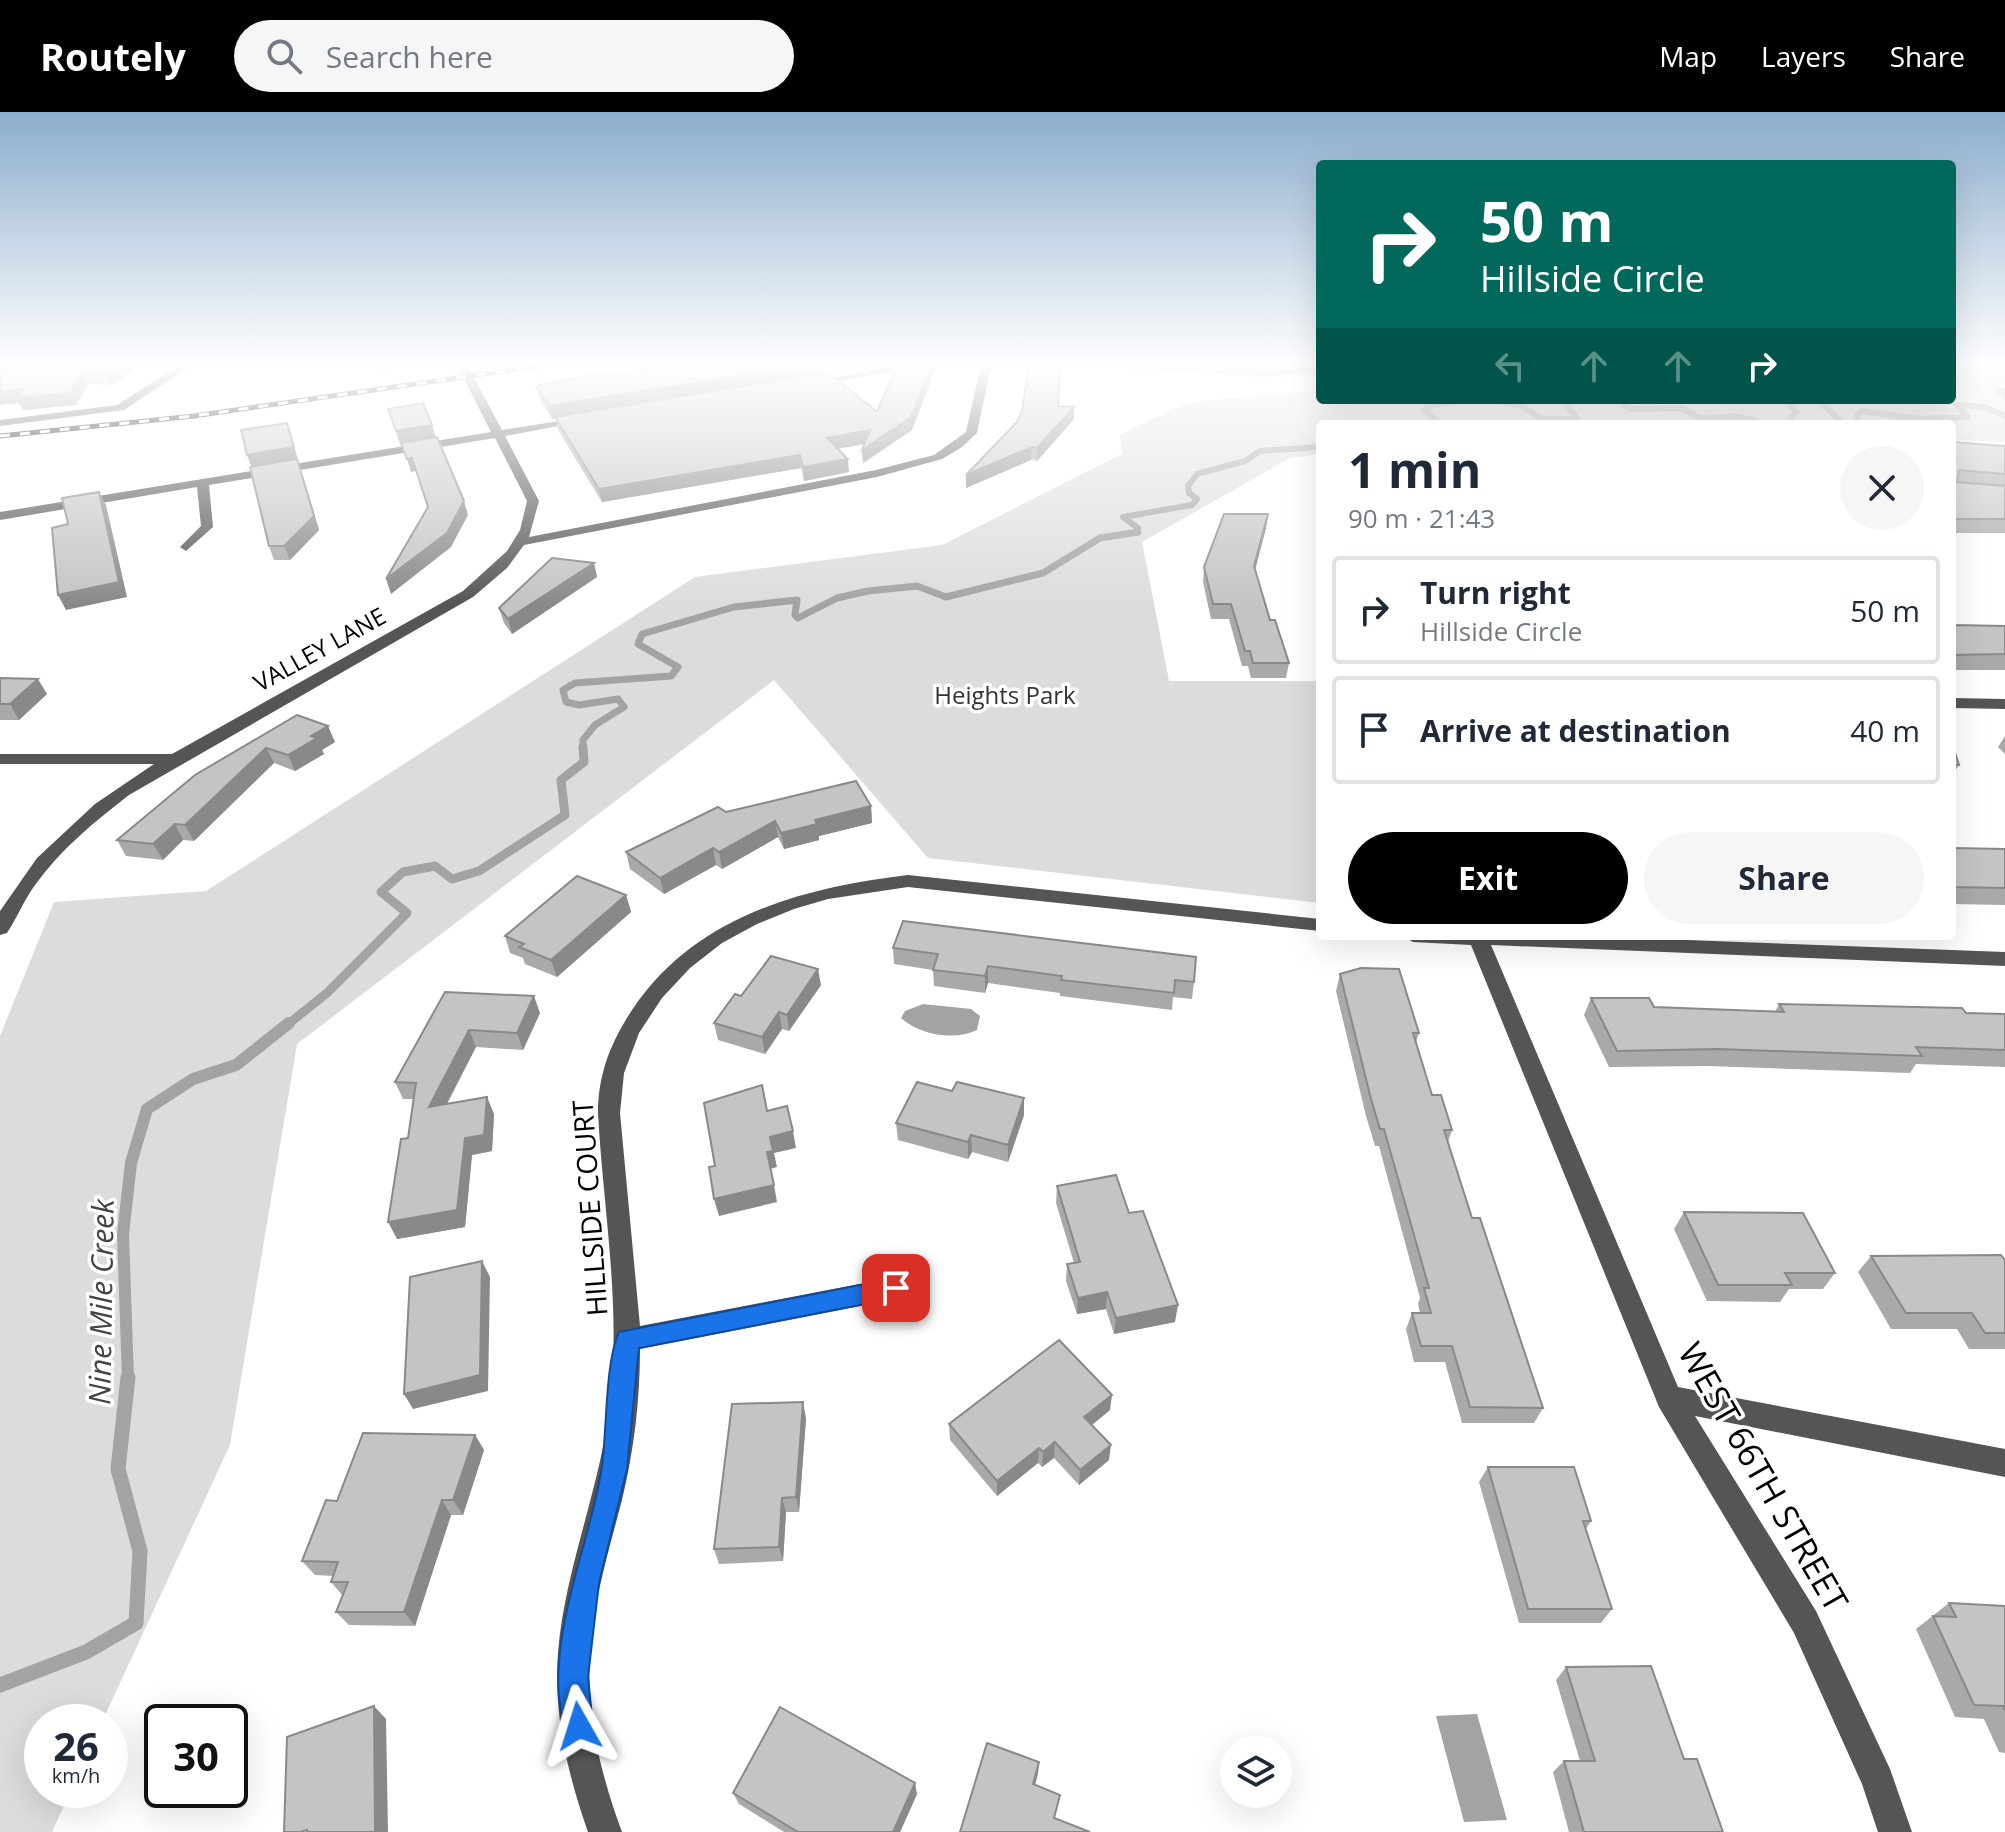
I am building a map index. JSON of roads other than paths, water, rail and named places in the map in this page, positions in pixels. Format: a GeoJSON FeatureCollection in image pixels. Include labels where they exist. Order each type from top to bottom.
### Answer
{"type":"FeatureCollection","features":[{"type":"Feature","properties":{"kind":"street"},"geometry":{"type":"LineString","coordinates":[[0,516],[434,445]]}},
{"type":"Feature","properties":{"kind":"street","name":"VALLEY LANE"},"geometry":{"type":"LineString","coordinates":[[0,929],[30,875],[63,838],[101,805],[175,759],[468,594],[500,569],[522,542],[531,522],[533,501],[504,445]]}},
{"type":"Feature","properties":{"kind":"street"},"geometry":{"type":"LineString","coordinates":[[522,542],[877,473],[938,457],[954,445]]}},
{"type":"Feature","properties":{"kind":"street"},"geometry":{"type":"LineString","coordinates":[[186,547],[207,527],[203,482]]}},
{"type":"Feature","properties":{"kind":"street"},"geometry":{"type":"LineString","coordinates":[[1956,703],[2005,704]]}},
{"type":"Feature","properties":{"kind":"street"},"geometry":{"type":"LineString","coordinates":[[0,759],[175,759]]}},
{"type":"Feature","properties":{"kind":"street","name":"HILLSIDE COURT"},"geometry":{"type":"LineString","coordinates":[[605,1832],[584,1775],[573,1677],[585,1583],[615,1469],[627,1340],[626,1279],[610,1122],[612,1074],[631,1028],[661,984],[700,950],[746,921],[797,898],[852,886],[908,881],[1316,925]]}},
{"type":"Feature","properties":{"kind":"street","name":"WEST 66TH STREET"},"geometry":{"type":"LineString","coordinates":[[1479,940],[1669,1398],[1805,1622],[1878,1781],[1895,1832]]}},
{"type":"Feature","properties":{"kind":"street"},"geometry":{"type":"LineString","coordinates":[[1528,940],[2005,959]]}},
{"type":"Feature","properties":{"kind":"street"},"geometry":{"type":"LineString","coordinates":[[627,1340],[896,1288]]}},
{"type":"Feature","properties":{"kind":"street"},"geometry":{"type":"LineString","coordinates":[[1669,1398],[2005,1463]]}},
{"type":"Feature","properties":{"kind":"waterway","name":"Nine Mile Creek"},"geometry":{"type":"LineString","coordinates":[[1138,532],[1138,528],[1123,517],[1192,505],[1197,499],[1189,493],[1188,486],[1197,474],[1245,461],[1260,451],[1316,447]]}},
{"type":"Feature","properties":{"kind":"waterway","name":"Nine Mile Creek"},"geometry":{"type":"LineString","coordinates":[[583,747],[583,740],[595,725],[624,707],[618,699],[579,705],[566,702],[563,690],[575,683],[671,676],[678,667],[638,644],[642,634],[734,607],[797,600],[795,615],[798,618],[837,598],[868,591],[917,586],[946,597],[1043,573],[1100,538],[1138,532]]}},
{"type":"Feature","properties":{"kind":"waterway","name":"Nine Mile Creek"},"geometry":{"type":"LineString","coordinates":[[1128,534],[1138,532]]}},
{"type":"Feature","properties":{"kind":"waterway","name":"Nine Mile Creek"},"geometry":{"type":"LineString","coordinates":[[287,1025],[327,993],[407,913],[381,892],[403,872],[435,866],[452,879],[479,871],[565,815],[561,780],[584,762],[583,747]]}},
{"type":"Feature","properties":{"kind":"waterway","name":"Nine Mile Creek"},"geometry":{"type":"LineString","coordinates":[[128,1377],[123,1234],[131,1163],[147,1109],[193,1079],[236,1065],[289,1023]]}},
{"type":"Feature","properties":{"kind":"waterway","name":"Nine Mile Creek"},"geometry":{"type":"LineString","coordinates":[[0,1685],[86,1652],[136,1623],[140,1551],[118,1469],[128,1377]]}},
{"type":"Feature","properties":{"kind":"park label","name":"Heights Park"},"geometry":{"type":"Point","coordinates":[1005,696]}}]}
